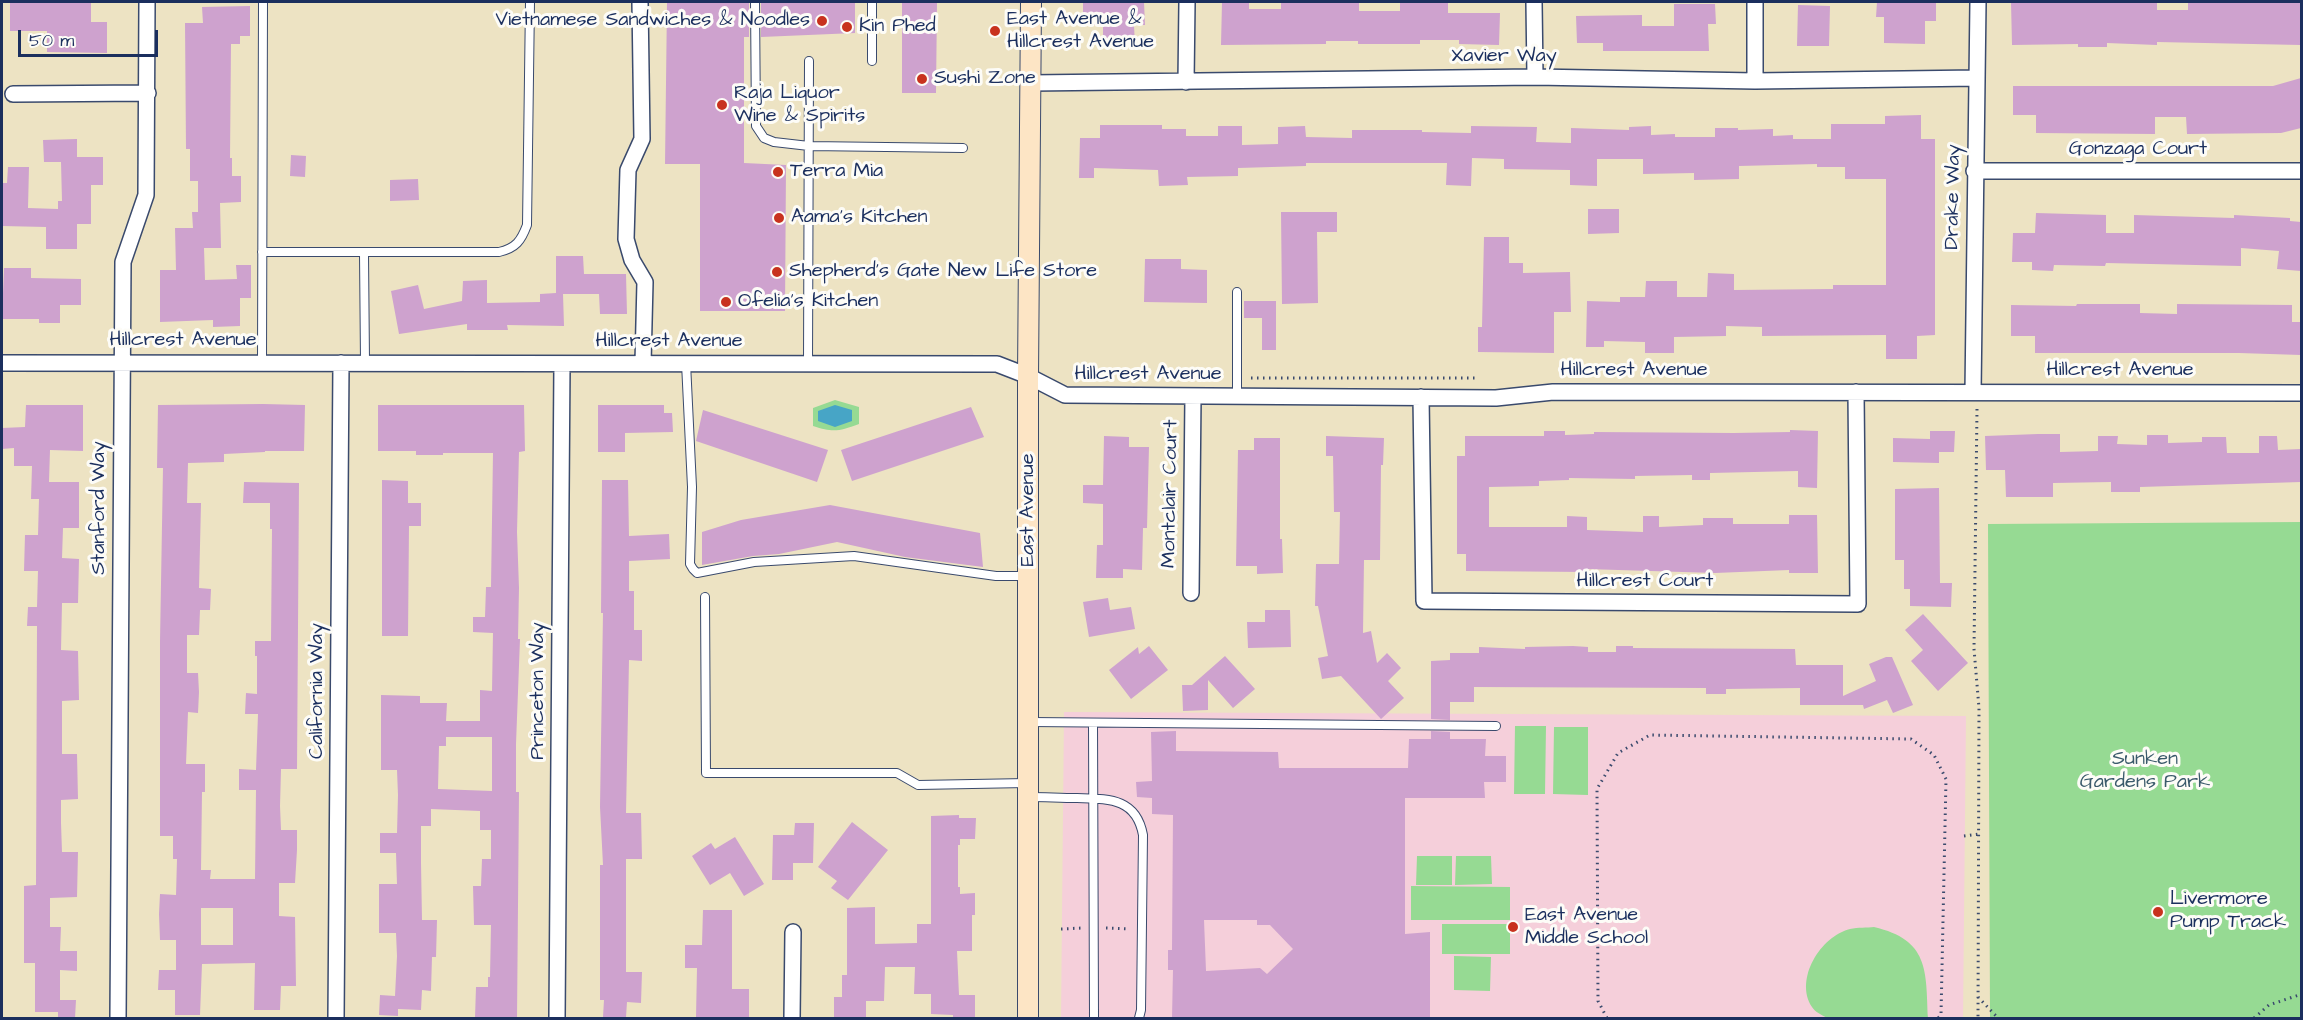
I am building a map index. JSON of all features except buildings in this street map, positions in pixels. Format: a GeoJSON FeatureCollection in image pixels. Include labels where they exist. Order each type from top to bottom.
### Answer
{"type":"FeatureCollection","features":[{"type":"Feature","properties":{"kind":"main road","name":"East Avenue"},"geometry":{"type":"LineString","coordinates":[[1028,1018],[1028,376],[1031,2]]}},
{"type":"Feature","properties":{"kind":"street","name":"Stanford Way"},"geometry":{"type":"LineString","coordinates":[[118,1018],[123,262],[146,195],[147,2]]}},
{"type":"Feature","properties":{"kind":"street"},"geometry":{"type":"LineString","coordinates":[[639,2],[642,139],[628,170],[626,239],[632,260],[645,282],[643,363]]}},
{"type":"Feature","properties":{"kind":"street"},"geometry":{"type":"LineString","coordinates":[[1186,82],[1187,2]]}},
{"type":"Feature","properties":{"kind":"street"},"geometry":{"type":"LineString","coordinates":[[1534,2],[1535,76]]}},
{"type":"Feature","properties":{"kind":"street"},"geometry":{"type":"LineString","coordinates":[[1755,2],[1755,81]]}},
{"type":"Feature","properties":{"kind":"street","name":"Drake Way"},"geometry":{"type":"LineString","coordinates":[[1975,392],[1974,171],[1978,2]]}},
{"type":"Feature","properties":{"kind":"street","name":"Xavier Way"},"geometry":{"type":"LineString","coordinates":[[1031,83],[1535,76],[1755,81],[1977,78]]}},
{"type":"Feature","properties":{"kind":"street"},"geometry":{"type":"LineString","coordinates":[[13,94],[148,93]]}},
{"type":"Feature","properties":{"kind":"street","name":"Gonzaga Court"},"geometry":{"type":"LineString","coordinates":[[1974,171],[2301,171]]}},
{"type":"Feature","properties":{"kind":"street","name":"Hillcrest Avenue"},"geometry":{"type":"LineString","coordinates":[[2,363],[997,364],[1028,376],[1065,395],[1496,398],[1553,392],[2301,393]]}},
{"type":"Feature","properties":{"kind":"street","name":"California Way"},"geometry":{"type":"LineString","coordinates":[[336,1018],[341,363]]}},
{"type":"Feature","properties":{"kind":"street","name":"Princeton Way"},"geometry":{"type":"LineString","coordinates":[[557,1018],[562,364]]}},
{"type":"Feature","properties":{"kind":"street","name":"Hillcrest Court"},"geometry":{"type":"LineString","coordinates":[[1421,397],[1424,601],[1858,604],[1856,392]]}},
{"type":"Feature","properties":{"kind":"street","name":"Montclair Court"},"geometry":{"type":"LineString","coordinates":[[1191,593],[1193,396]]}},
{"type":"Feature","properties":{"kind":"street"},"geometry":{"type":"LineString","coordinates":[[792,1018],[793,933]]}},
{"type":"Feature","properties":{"kind":"lane"},"geometry":{"type":"LineString","coordinates":[[262,2],[262,362]]}},
{"type":"Feature","properties":{"kind":"lane"},"geometry":{"type":"LineString","coordinates":[[262,252],[364,254],[499,252],[513,249],[522,238],[527,225],[530,2]]}},
{"type":"Feature","properties":{"kind":"lane"},"geometry":{"type":"LineString","coordinates":[[755,2],[756,126],[764,138],[774,142],[809,146],[963,148]]}},
{"type":"Feature","properties":{"kind":"lane"},"geometry":{"type":"LineString","coordinates":[[872,2],[872,61]]}},
{"type":"Feature","properties":{"kind":"lane"},"geometry":{"type":"LineString","coordinates":[[808,363],[809,61]]}},
{"type":"Feature","properties":{"kind":"lane"},"geometry":{"type":"LineString","coordinates":[[364,254],[365,362]]}},
{"type":"Feature","properties":{"kind":"lane"},"geometry":{"type":"LineString","coordinates":[[1237,292],[1238,396]]}},
{"type":"Feature","properties":{"kind":"lane"},"geometry":{"type":"LineString","coordinates":[[686,363],[692,487],[690,564],[698,573],[754,562],[854,556],[986,575],[1029,576]]}},
{"type":"Feature","properties":{"kind":"lane"},"geometry":{"type":"LineString","coordinates":[[705,597],[706,773],[897,773],[918,784],[1028,790],[1119,802],[1135,813],[1141,822],[1143,834],[1141,1010],[1139,1018]]}},
{"type":"Feature","properties":{"kind":"lane"},"geometry":{"type":"LineString","coordinates":[[1028,722],[1496,726]]}},
{"type":"Feature","properties":{"kind":"lane"},"geometry":{"type":"LineString","coordinates":[[1093,723],[1094,1018]]}},
{"type":"Feature","properties":{"kind":"path"},"geometry":{"type":"LineString","coordinates":[[1975,392],[1974,649],[1979,708],[1978,1018]]}},
{"type":"Feature","properties":{"kind":"path"},"geometry":{"type":"LineString","coordinates":[[1608,1018],[1598,1001],[1597,789],[1618,753],[1650,735],[1911,739],[1934,755],[1946,779],[1941,1015],[1938,1018]]}},
{"type":"Feature","properties":{"kind":"path"},"geometry":{"type":"LineString","coordinates":[[1964,836],[1979,834]]}},
{"type":"Feature","properties":{"kind":"path"},"geometry":{"type":"LineString","coordinates":[[1062,928],[1142,928]]}},
{"type":"Feature","properties":{"kind":"path"},"geometry":{"type":"LineString","coordinates":[[2254,1018],[2269,1005],[2301,994]]}},
{"type":"Feature","properties":{"kind":"path"},"geometry":{"type":"LineString","coordinates":[[1977,995],[1998,1018]]}},
{"type":"Feature","properties":{"kind":"shaded area","name":"East Avenue Middle School"},"geometry":{"type":"Polygon","coordinates":[[[1064,712],[1966,716],[1963,1018],[1061,1018],[1064,712]]]}},
{"type":"Feature","properties":{"kind":"green space"},"geometry":{"type":"Polygon","coordinates":[[[835,400],[859,407],[859,424],[836,430],[813,426],[813,408],[835,400]]]}},
{"type":"Feature","properties":{"kind":"green space","name":"Sunken Gardens Park"},"geometry":{"type":"Polygon","coordinates":[[[2301,522],[2301,1018],[1990,1018],[1988,524],[2301,522]]]}},
{"type":"Feature","properties":{"kind":"green space"},"geometry":{"type":"Polygon","coordinates":[[[1515,726],[1546,726],[1545,794],[1514,794],[1515,726]]]}},
{"type":"Feature","properties":{"kind":"green space"},"geometry":{"type":"Polygon","coordinates":[[[1554,727],[1588,727],[1588,795],[1553,794],[1554,727]]]}},
{"type":"Feature","properties":{"kind":"green space"},"geometry":{"type":"Polygon","coordinates":[[[1417,856],[1452,856],[1452,885],[1416,885],[1417,856]]]}},
{"type":"Feature","properties":{"kind":"green space"},"geometry":{"type":"Polygon","coordinates":[[[1456,856],[1491,856],[1492,884],[1455,885],[1456,856]]]}},
{"type":"Feature","properties":{"kind":"green space"},"geometry":{"type":"Polygon","coordinates":[[[1411,886],[1510,887],[1510,920],[1411,920],[1411,886]]]}},
{"type":"Feature","properties":{"kind":"green space"},"geometry":{"type":"Polygon","coordinates":[[[1442,924],[1510,924],[1510,954],[1442,954],[1442,924]]]}},
{"type":"Feature","properties":{"kind":"green space"},"geometry":{"type":"Polygon","coordinates":[[[1874,927],[1905,940],[1915,949],[1921,959],[1925,972],[1928,1018],[1827,1018],[1812,1007],[1807,996],[1806,984],[1808,972],[1820,949],[1839,933],[1853,928],[1874,927]]]}},
{"type":"Feature","properties":{"kind":"green space"},"geometry":{"type":"Polygon","coordinates":[[[1454,956],[1491,957],[1490,991],[1454,990],[1454,956]]]}},
{"type":"Feature","properties":{"kind":"water"},"geometry":{"type":"Polygon","coordinates":[[[835,405],[852,410],[852,421],[835,427],[818,421],[818,411],[835,405]]]}},
{"type":"Feature","properties":{"kind":"place","name":"Vietnamese Sandwiches & Noodles"},"geometry":{"type":"Point","coordinates":[822,21]}},
{"type":"Feature","properties":{"kind":"place","name":"Kin Phed"},"geometry":{"type":"Point","coordinates":[847,27]}},
{"type":"Feature","properties":{"kind":"place","name":"East Avenue & Hillcrest Avenue"},"geometry":{"type":"Point","coordinates":[995,31]}},
{"type":"Feature","properties":{"kind":"place","name":"Sushi Zone"},"geometry":{"type":"Point","coordinates":[922,79]}},
{"type":"Feature","properties":{"kind":"place","name":"Raja Liquor Wine & Spirits"},"geometry":{"type":"Point","coordinates":[722,105]}},
{"type":"Feature","properties":{"kind":"place","name":"Terra Mia"},"geometry":{"type":"Point","coordinates":[778,172]}},
{"type":"Feature","properties":{"kind":"place","name":"Aama's Kitchen"},"geometry":{"type":"Point","coordinates":[779,218]}},
{"type":"Feature","properties":{"kind":"place","name":"Shepherd's Gate New Life Store"},"geometry":{"type":"Point","coordinates":[777,272]}},
{"type":"Feature","properties":{"kind":"place","name":"Ofelia's Kitchen"},"geometry":{"type":"Point","coordinates":[726,302]}},
{"type":"Feature","properties":{"kind":"place","name":"Livermore Pump Track"},"geometry":{"type":"Point","coordinates":[2158,912]}},
{"type":"Feature","properties":{"kind":"place","name":"East Avenue Middle School"},"geometry":{"type":"Point","coordinates":[1513,927]}}]}
